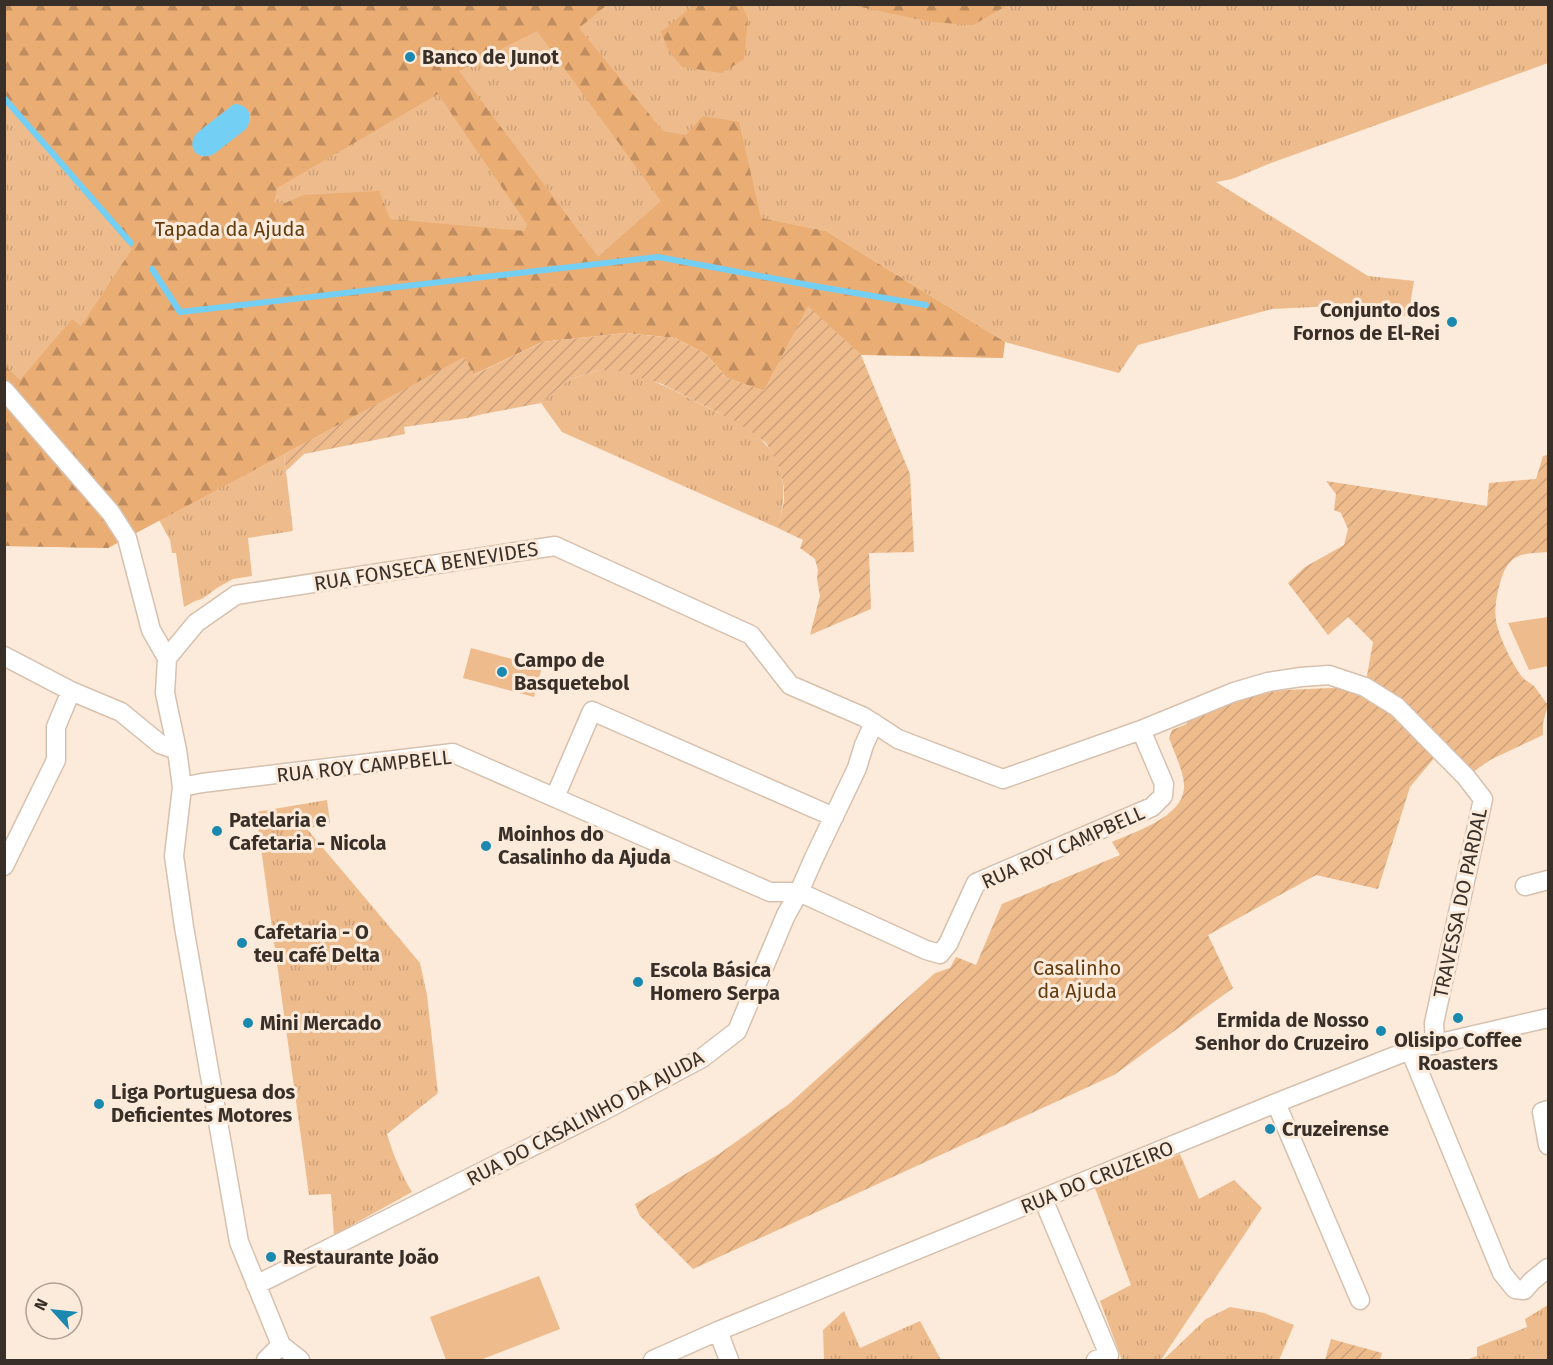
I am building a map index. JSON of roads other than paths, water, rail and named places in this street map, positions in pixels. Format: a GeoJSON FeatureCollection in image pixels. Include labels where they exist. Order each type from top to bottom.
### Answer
{"type":"FeatureCollection","features":[{"type":"Feature","properties":{"kind":"street"},"geometry":{"type":"LineString","coordinates":[[4,390],[103,503],[127,538],[151,630],[166,658],[165,693],[182,787],[174,856],[184,927],[239,1242],[281,1345],[300,1360]]}},
{"type":"Feature","properties":{"kind":"street","name":"RUA FONSECA BENEVIDES"},"geometry":{"type":"LineString","coordinates":[[166,658],[196,623],[236,595],[555,546],[751,635],[790,685],[874,723]]}},
{"type":"Feature","properties":{"kind":"street"},"geometry":{"type":"LineString","coordinates":[[4,656],[71,691],[122,712],[160,744],[177,750]]}},
{"type":"Feature","properties":{"kind":"street","name":"TRAVESSA DO PARDAL"},"geometry":{"type":"LineString","coordinates":[[1141,730],[1268,682],[1329,675],[1365,687],[1397,707],[1466,777],[1483,799],[1434,1023],[1435,1045]]}},
{"type":"Feature","properties":{"kind":"street"},"geometry":{"type":"LineString","coordinates":[[4,866],[56,760],[56,727],[71,691]]}},
{"type":"Feature","properties":{"kind":"street"},"geometry":{"type":"LineString","coordinates":[[555,797],[592,711],[834,817]]}},
{"type":"Feature","properties":{"kind":"street"},"geometry":{"type":"LineString","coordinates":[[874,723],[898,739],[1003,779],[1141,730]]}},
{"type":"Feature","properties":{"kind":"street","name":"RUA DO CASALINHO DA AJUDA"},"geometry":{"type":"LineString","coordinates":[[256,1285],[702,1059],[737,1031],[786,915],[857,768],[874,723]]}},
{"type":"Feature","properties":{"kind":"street","name":"RUA ROY CAMPBELL"},"geometry":{"type":"LineString","coordinates":[[182,787],[453,753],[770,892],[799,892],[926,950],[940,954],[948,944],[976,884],[1152,807],[1163,796],[1164,784],[1141,730]]}},
{"type":"Feature","properties":{"kind":"street"},"geometry":{"type":"LineString","coordinates":[[1525,886],[1548,880]]}},
{"type":"Feature","properties":{"kind":"street","name":"RUA DO CRUZEIRO"},"geometry":{"type":"LineString","coordinates":[[653,1360],[718,1331],[1410,1050],[1548,1018]]}},
{"type":"Feature","properties":{"kind":"street"},"geometry":{"type":"LineString","coordinates":[[1410,1050],[1503,1273],[1515,1289],[1524,1290],[1548,1268]]}},
{"type":"Feature","properties":{"kind":"street"},"geometry":{"type":"LineString","coordinates":[[1276,1103],[1360,1300]]}},
{"type":"Feature","properties":{"kind":"street"},"geometry":{"type":"LineString","coordinates":[[1548,1110],[1542,1112],[1548,1145]]}},
{"type":"Feature","properties":{"kind":"street"},"geometry":{"type":"LineString","coordinates":[[1043,1199],[1109,1355],[1096,1360]]}},
{"type":"Feature","properties":{"kind":"street"},"geometry":{"type":"LineString","coordinates":[[718,1331],[729,1360]]}},
{"type":"Feature","properties":{"kind":"street"},"geometry":{"type":"LineString","coordinates":[[266,1360],[281,1345]]}},
{"type":"Feature","properties":{"kind":"water"},"geometry":{"type":"Polygon","coordinates":[[[234,104],[243,106],[249,112],[250,120],[246,129],[214,154],[198,155],[192,143],[197,133],[234,104]]]}},
{"type":"Feature","properties":{"kind":"waterway"},"geometry":{"type":"LineString","coordinates":[[4,98],[131,243]]}},
{"type":"Feature","properties":{"kind":"waterway"},"geometry":{"type":"LineString","coordinates":[[152,269],[180,312],[658,257],[926,305]]}},
{"type":"Feature","properties":{"kind":"place","name":"Banco de Junot"},"geometry":{"type":"Point","coordinates":[410,57]}},
{"type":"Feature","properties":{"kind":"place","name":"Conjunto dos Fornos de El-Rei"},"geometry":{"type":"Point","coordinates":[1452,322]}},
{"type":"Feature","properties":{"kind":"place","name":"Campo de Basquetebol"},"geometry":{"type":"Point","coordinates":[502,672]}},
{"type":"Feature","properties":{"kind":"place","name":"Patelaria e Cafetaria - Nicola"},"geometry":{"type":"Point","coordinates":[217,831]}},
{"type":"Feature","properties":{"kind":"place","name":"Moinhos do Casalinho da Ajuda"},"geometry":{"type":"Point","coordinates":[486,846]}},
{"type":"Feature","properties":{"kind":"place","name":"Cafetaria - O teu café Delta"},"geometry":{"type":"Point","coordinates":[242,943]}},
{"type":"Feature","properties":{"kind":"place","name":"Escola Básica Homero Serpa"},"geometry":{"type":"Point","coordinates":[638,982]}},
{"type":"Feature","properties":{"kind":"place","name":"Olisipo Coffee Roasters"},"geometry":{"type":"Point","coordinates":[1458,1018]}},
{"type":"Feature","properties":{"kind":"place","name":"Mini Mercado"},"geometry":{"type":"Point","coordinates":[248,1023]}},
{"type":"Feature","properties":{"kind":"place","name":"Ermida de Nosso Senhor do Cruzeiro"},"geometry":{"type":"Point","coordinates":[1381,1031]}},
{"type":"Feature","properties":{"kind":"place","name":"Liga Portuguesa dos Deficientes Motores"},"geometry":{"type":"Point","coordinates":[99,1104]}},
{"type":"Feature","properties":{"kind":"place","name":"Cruzeirense"},"geometry":{"type":"Point","coordinates":[1270,1129]}},
{"type":"Feature","properties":{"kind":"place","name":"Restaurante João"},"geometry":{"type":"Point","coordinates":[271,1257]}},
{"type":"Feature","properties":{"kind":"park label","name":"Tapada da Ajuda"},"geometry":{"type":"Point","coordinates":[230,229]}},
{"type":"Feature","properties":{"kind":"park label","name":"Casalinho da Ajuda"},"geometry":{"type":"Point","coordinates":[1077,980]}}]}
